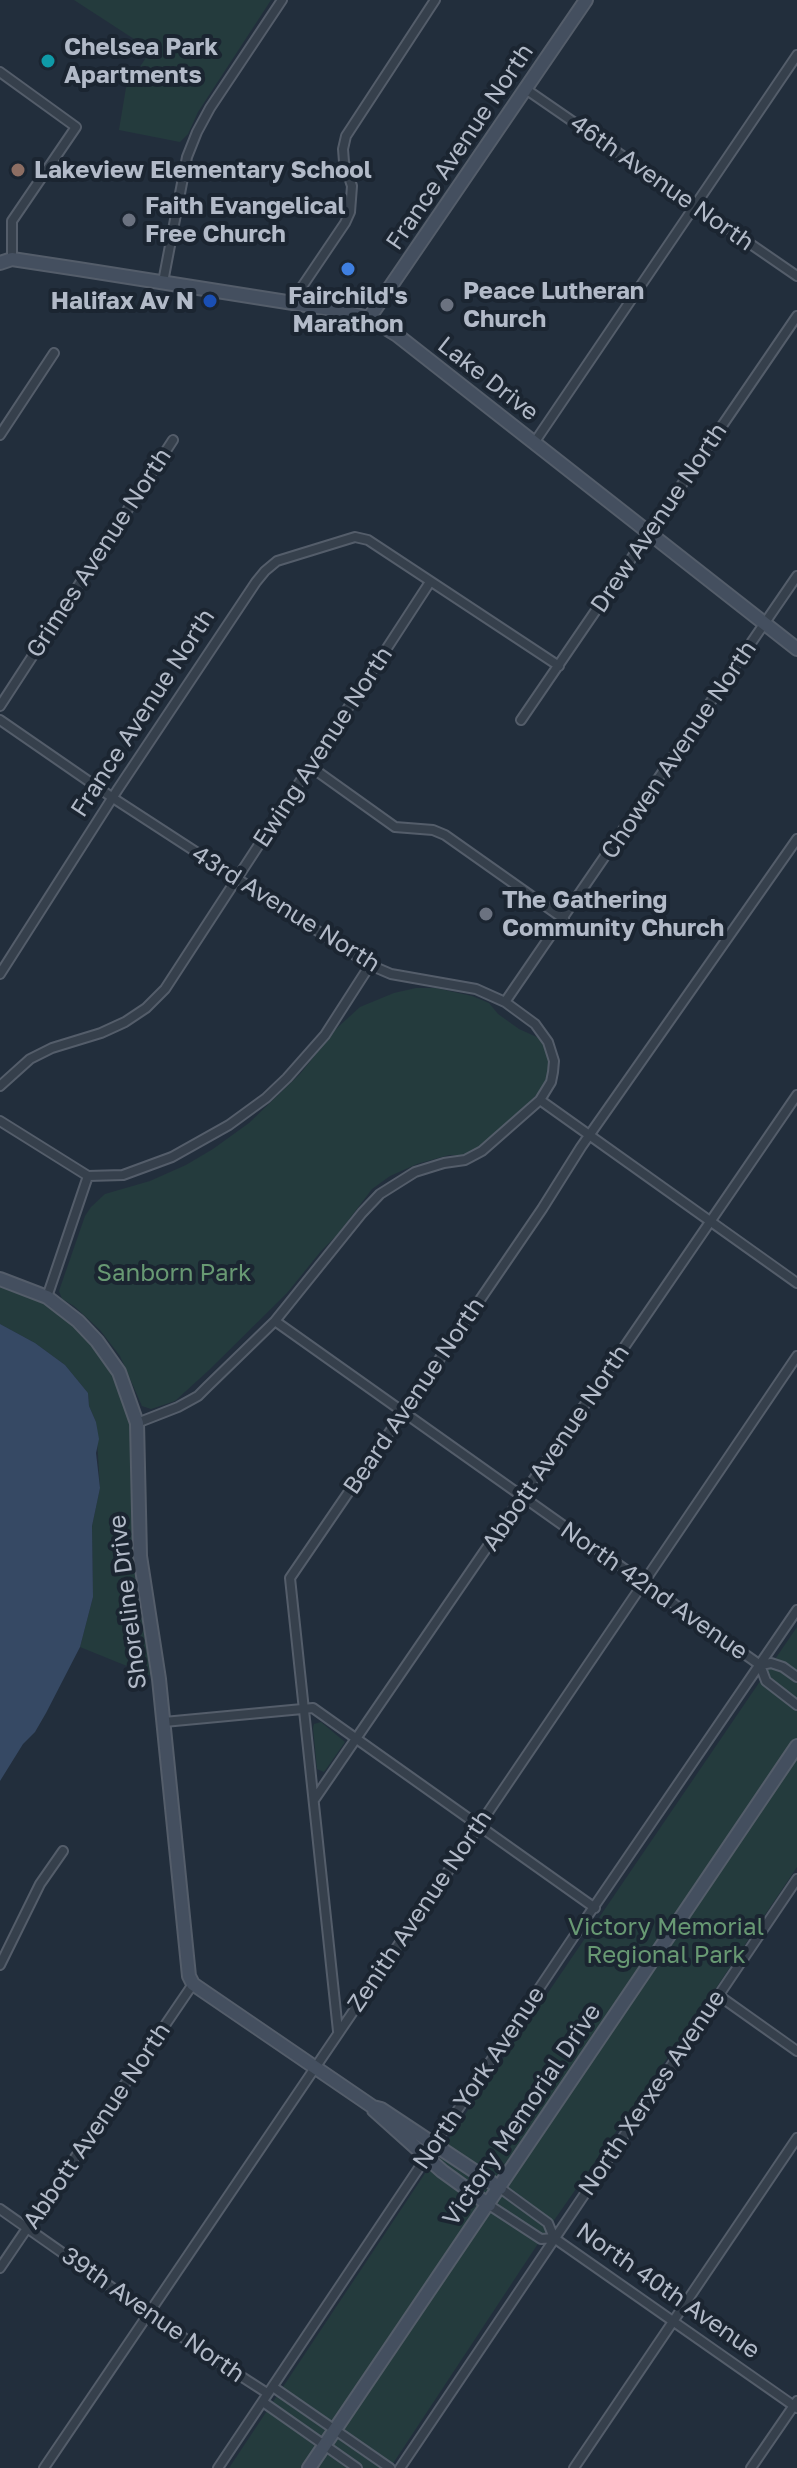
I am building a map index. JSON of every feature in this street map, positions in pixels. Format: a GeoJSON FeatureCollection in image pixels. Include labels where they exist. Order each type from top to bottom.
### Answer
{"type":"FeatureCollection","features":[{"type":"Feature","properties":{"kind":"street"},"geometry":{"type":"LineString","coordinates":[[163,282],[191,147],[210,108],[282,0]]}},
{"type":"Feature","properties":{"kind":"street"},"geometry":{"type":"LineString","coordinates":[[291,303],[350,212],[352,186],[343,149],[346,136],[435,0]]}},
{"type":"Feature","properties":{"kind":"street","name":"France Avenue North"},"geometry":{"type":"LineString","coordinates":[[369,318],[586,0]]}},
{"type":"Feature","properties":{"kind":"street"},"geometry":{"type":"LineString","coordinates":[[534,443],[797,55]]}},
{"type":"Feature","properties":{"kind":"street"},"geometry":{"type":"LineString","coordinates":[[0,72],[76,127],[12,221],[6,261]]}},
{"type":"Feature","properties":{"kind":"street","name":"46th Avenue North"},"geometry":{"type":"LineString","coordinates":[[527,90],[797,276]]}},
{"type":"Feature","properties":{"kind":"street","name":"Lake Drive"},"geometry":{"type":"LineString","coordinates":[[6,261],[163,282],[369,318],[397,335],[797,649]]}},
{"type":"Feature","properties":{"kind":"street","name":"Drew Avenue North"},"geometry":{"type":"LineString","coordinates":[[521,720],[797,316]]}},
{"type":"Feature","properties":{"kind":"street"},"geometry":{"type":"LineString","coordinates":[[1,431],[54,353]]}},
{"type":"Feature","properties":{"kind":"street","name":"Grimes Avenue North"},"geometry":{"type":"LineString","coordinates":[[0,706],[173,440]]}},
{"type":"Feature","properties":{"kind":"street","name":"France Avenue North"},"geometry":{"type":"LineString","coordinates":[[0,974],[265,571],[292,555],[355,537],[368,540],[430,582]]}},
{"type":"Feature","properties":{"kind":"street","name":"Chowen Avenue North"},"geometry":{"type":"LineString","coordinates":[[505,1002],[797,576]]}},
{"type":"Feature","properties":{"kind":"street"},"geometry":{"type":"LineString","coordinates":[[430,582],[559,666]]}},
{"type":"Feature","properties":{"kind":"street","name":"Ewing Avenue North"},"geometry":{"type":"LineString","coordinates":[[0,1086],[30,1059],[52,1048],[101,1033],[146,1008],[180,968],[430,582]]}},
{"type":"Feature","properties":{"kind":"street","name":"43rd Avenue North"},"geometry":{"type":"LineString","coordinates":[[0,720],[113,798],[370,965],[391,974],[476,989],[505,1002],[535,1024],[548,1042],[554,1061],[553,1072],[540,1100]]}},
{"type":"Feature","properties":{"kind":"street"},"geometry":{"type":"LineString","coordinates":[[311,767],[395,827],[433,830],[445,835],[564,919]]}},
{"type":"Feature","properties":{"kind":"street","name":"Beard Avenue North"},"geometry":{"type":"LineString","coordinates":[[338,2031],[290,1578],[589,1136],[797,839]]}},
{"type":"Feature","properties":{"kind":"street"},"geometry":{"type":"LineString","coordinates":[[0,1121],[88,1176],[123,1175],[172,1157],[257,1104],[287,1078],[325,1035],[370,965]]}},
{"type":"Feature","properties":{"kind":"street","name":"Abbott Avenue North"},"geometry":{"type":"LineString","coordinates":[[313,1801],[797,1095]]}},
{"type":"Feature","properties":{"kind":"street"},"geometry":{"type":"LineString","coordinates":[[137,1423],[198,1396],[275,1321],[380,1194],[415,1172],[465,1160],[482,1151],[540,1100],[797,1283]]}},
{"type":"Feature","properties":{"kind":"street"},"geometry":{"type":"LineString","coordinates":[[47,1297],[88,1176]]}},
{"type":"Feature","properties":{"kind":"street","name":"Shoreline Drive"},"geometry":{"type":"LineString","coordinates":[[0,1279],[47,1297],[78,1321],[112,1359],[124,1382],[137,1423],[140,1556],[164,1722],[189,1976],[193,1984]]}},
{"type":"Feature","properties":{"kind":"street","name":"North 42nd Avenue"},"geometry":{"type":"LineString","coordinates":[[275,1321],[760,1665],[766,1681],[797,1705]]}},
{"type":"Feature","properties":{"kind":"street","name":"Zenith Avenue North"},"geometry":{"type":"LineString","coordinates":[[44,2468],[797,1356]]}},
{"type":"Feature","properties":{"kind":"street","name":"North York Avenue"},"geometry":{"type":"LineString","coordinates":[[218,2468],[797,1610]]}},
{"type":"Feature","properties":{"kind":"street","name":"North 42nd Avenue"},"geometry":{"type":"LineString","coordinates":[[760,1665],[771,1663],[797,1677]]}},
{"type":"Feature","properties":{"kind":"street"},"geometry":{"type":"LineString","coordinates":[[164,1722],[313,1708],[595,1908]]}},
{"type":"Feature","properties":{"kind":"street","name":"Victory Memorial Drive"},"geometry":{"type":"LineString","coordinates":[[309,2468],[797,1746]]}},
{"type":"Feature","properties":{"kind":"street"},"geometry":{"type":"LineString","coordinates":[[0,1965],[40,1884],[63,1851]]}},
{"type":"Feature","properties":{"kind":"street","name":"North Xerxes Avenue"},"geometry":{"type":"LineString","coordinates":[[400,2468],[797,1879]]}},
{"type":"Feature","properties":{"kind":"street"},"geometry":{"type":"LineString","coordinates":[[193,1984],[373,2107]]}},
{"type":"Feature","properties":{"kind":"street","name":"Abbott Avenue North"},"geometry":{"type":"LineString","coordinates":[[0,2268],[193,1984]]}},
{"type":"Feature","properties":{"kind":"street"},"geometry":{"type":"LineString","coordinates":[[718,1995],[797,2051]]}},
{"type":"Feature","properties":{"kind":"street","name":"North 40th Avenue"},"geometry":{"type":"LineString","coordinates":[[373,2107],[376,2115],[442,2171],[541,2239],[554,2238]]}},
{"type":"Feature","properties":{"kind":"street","name":"North 40th Avenue"},"geometry":{"type":"LineString","coordinates":[[373,2107],[381,2109],[500,2188],[548,2223],[554,2238],[796,2405]]}},
{"type":"Feature","properties":{"kind":"street"},"geometry":{"type":"LineString","coordinates":[[574,2468],[797,2138]]}},
{"type":"Feature","properties":{"kind":"street","name":"39th Avenue North"},"geometry":{"type":"LineString","coordinates":[[0,2209],[267,2394]]}},
{"type":"Feature","properties":{"kind":"street"},"geometry":{"type":"LineString","coordinates":[[267,2394],[335,2428],[390,2468]]}},
{"type":"Feature","properties":{"kind":"street"},"geometry":{"type":"LineString","coordinates":[[267,2394],[324,2446],[357,2468]]}},
{"type":"Feature","properties":{"kind":"street"},"geometry":{"type":"LineString","coordinates":[[751,2468],[796,2405]]}},
{"type":"Feature","properties":{"kind":"green space"},"geometry":{"type":"Polygon","coordinates":[[[74,0],[271,0],[198,112],[188,134],[180,142],[119,130],[126,88],[151,50],[74,0]]]}},
{"type":"Feature","properties":{"kind":"green space","name":"Sanborn Park"},"geometry":{"type":"Polygon","coordinates":[[[416,988],[436,988],[472,996],[489,1003],[498,1014],[519,1029],[541,1039],[552,1058],[549,1079],[542,1090],[479,1148],[465,1156],[449,1155],[417,1164],[390,1176],[372,1189],[287,1293],[209,1370],[175,1401],[151,1409],[142,1406],[120,1356],[100,1330],[62,1299],[59,1291],[85,1216],[105,1194],[150,1181],[213,1149],[249,1123],[300,1074],[337,1028],[360,1007],[416,988]]]}},
{"type":"Feature","properties":{"kind":"green space"},"geometry":{"type":"Polygon","coordinates":[[[0,1279],[47,1297],[112,1359],[137,1423],[138,1491],[159,1679],[80,1647],[93,1597],[92,1526],[100,1488],[96,1422],[89,1406],[88,1393],[65,1365],[35,1343],[0,1324],[0,1279]]]}},
{"type":"Feature","properties":{"kind":"green space","name":"Victory Memorial Regional Park"},"geometry":{"type":"Polygon","coordinates":[[[797,1627],[797,1867],[714,1991],[541,2239],[390,2468],[229,2468],[432,2163],[797,1627]]]}},
{"type":"Feature","properties":{"kind":"green space"},"geometry":{"type":"Polygon","coordinates":[[[321,1722],[345,1742],[324,1772],[317,1769],[313,1728],[314,1724],[321,1722]]]}},
{"type":"Feature","properties":{"kind":"water"},"geometry":{"type":"Polygon","coordinates":[[[0,1324],[35,1343],[65,1365],[88,1393],[99,1439],[96,1453],[100,1488],[92,1526],[93,1597],[80,1647],[35,1732],[23,1744],[0,1781],[0,1324]]]}},
{"type":"Feature","properties":{"kind":"place","name":"Chelsea Park Apartments"},"geometry":{"type":"Point","coordinates":[48,61]}},
{"type":"Feature","properties":{"kind":"place","name":"Lakeview Elementary School"},"geometry":{"type":"Point","coordinates":[18,170]}},
{"type":"Feature","properties":{"kind":"place","name":"Faith Evangelical Free Church"},"geometry":{"type":"Point","coordinates":[129,220]}},
{"type":"Feature","properties":{"kind":"place","name":"Fairchild's Marathon"},"geometry":{"type":"Point","coordinates":[348,269]}},
{"type":"Feature","properties":{"kind":"place","name":"Halifax Av N"},"geometry":{"type":"Point","coordinates":[210,301]}},
{"type":"Feature","properties":{"kind":"place","name":"Peace Lutheran Church"},"geometry":{"type":"Point","coordinates":[447,305]}},
{"type":"Feature","properties":{"kind":"place","name":"The Gathering Community Church"},"geometry":{"type":"Point","coordinates":[486,914]}}]}
